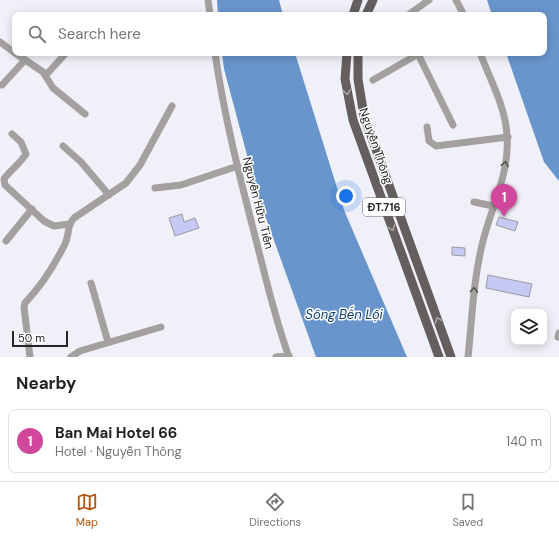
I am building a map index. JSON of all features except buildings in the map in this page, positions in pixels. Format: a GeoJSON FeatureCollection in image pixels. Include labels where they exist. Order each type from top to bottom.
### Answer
{"type":"FeatureCollection","features":[{"type":"Feature","properties":{"kind":"main road"},"geometry":{"type":"LineString","coordinates":[[354,12],[358,0]]}},
{"type":"Feature","properties":{"kind":"main road"},"geometry":{"type":"LineString","coordinates":[[367,12],[373,0]]}},
{"type":"Feature","properties":{"kind":"main road","name":"Nguyễn Thông"},"geometry":{"type":"LineString","coordinates":[[347,56],[346,79],[353,120],[439,357]]}},
{"type":"Feature","properties":{"kind":"main road","name":"Nguyễn Thông"},"geometry":{"type":"LineString","coordinates":[[358,56],[358,79],[364,116],[451,357]]}},
{"type":"Feature","properties":{"kind":"street"},"geometry":{"type":"LineString","coordinates":[[208,0],[210,12]]}},
{"type":"Feature","properties":{"kind":"street"},"geometry":{"type":"LineString","coordinates":[[412,12],[429,0]]}},
{"type":"Feature","properties":{"kind":"street"},"geometry":{"type":"LineString","coordinates":[[456,0],[462,12]]}},
{"type":"Feature","properties":{"kind":"street"},"geometry":{"type":"LineString","coordinates":[[0,42],[12,51]]}},
{"type":"Feature","properties":{"kind":"street"},"geometry":{"type":"LineString","coordinates":[[19,56],[46,75],[53,88],[85,114]]}},
{"type":"Feature","properties":{"kind":"street"},"geometry":{"type":"LineString","coordinates":[[46,75],[63,56]]}},
{"type":"Feature","properties":{"kind":"street","name":"Nguyễn Hữu Tiến"},"geometry":{"type":"LineString","coordinates":[[216,56],[223,99],[238,166],[273,304],[289,357]]}},
{"type":"Feature","properties":{"kind":"street"},"geometry":{"type":"LineString","coordinates":[[373,80],[415,56]]}},
{"type":"Feature","properties":{"kind":"street"},"geometry":{"type":"LineString","coordinates":[[420,56],[453,124]]}},
{"type":"Feature","properties":{"kind":"street"},"geometry":{"type":"LineString","coordinates":[[468,357],[476,272],[493,206],[503,175],[508,137],[501,107],[481,56]]}},
{"type":"Feature","properties":{"kind":"street"},"geometry":{"type":"LineString","coordinates":[[2,85],[25,60]]}},
{"type":"Feature","properties":{"kind":"street"},"geometry":{"type":"LineString","coordinates":[[30,357],[24,306],[42,284],[61,251],[66,241],[69,224],[74,218],[126,183],[140,165],[172,106]]}},
{"type":"Feature","properties":{"kind":"street"},"geometry":{"type":"LineString","coordinates":[[426,127],[429,141],[436,146],[508,137]]}},
{"type":"Feature","properties":{"kind":"street"},"geometry":{"type":"LineString","coordinates":[[12,134],[21,142],[26,154],[22,162],[9,172],[4,179],[5,185],[50,224],[59,226],[69,224]]}},
{"type":"Feature","properties":{"kind":"street"},"geometry":{"type":"LineString","coordinates":[[63,146],[81,162],[109,195]]}},
{"type":"Feature","properties":{"kind":"street"},"geometry":{"type":"LineString","coordinates":[[155,188],[181,185],[238,166]]}},
{"type":"Feature","properties":{"kind":"street"},"geometry":{"type":"LineString","coordinates":[[474,202],[493,206]]}},
{"type":"Feature","properties":{"kind":"street"},"geometry":{"type":"LineString","coordinates":[[6,241],[32,209]]}},
{"type":"Feature","properties":{"kind":"street"},"geometry":{"type":"LineString","coordinates":[[91,283],[108,342]]}},
{"type":"Feature","properties":{"kind":"street"},"geometry":{"type":"LineString","coordinates":[[71,357],[80,351],[161,327]]}},
{"type":"Feature","properties":{"kind":"street"},"geometry":{"type":"LineString","coordinates":[[276,357],[289,357]]}},
{"type":"Feature","properties":{"kind":"water"},"geometry":{"type":"Polygon","coordinates":[[[217,0],[279,0],[282,12],[218,12],[217,0]]]}},
{"type":"Feature","properties":{"kind":"water"},"geometry":{"type":"Polygon","coordinates":[[[487,0],[559,0],[559,181],[544,162],[507,56],[547,56],[547,12],[491,12],[487,0]]]}},
{"type":"Feature","properties":{"kind":"water","name":"Sông Bến Lội"},"geometry":{"type":"Polygon","coordinates":[[[222,56],[296,56],[344,210],[407,357],[316,357],[258,196],[224,69],[222,56]]]}},
{"type":"Feature","properties":{"kind":"place","name":"Ban Mai Hotel 66"},"geometry":{"type":"Point","coordinates":[504,217]}}]}
